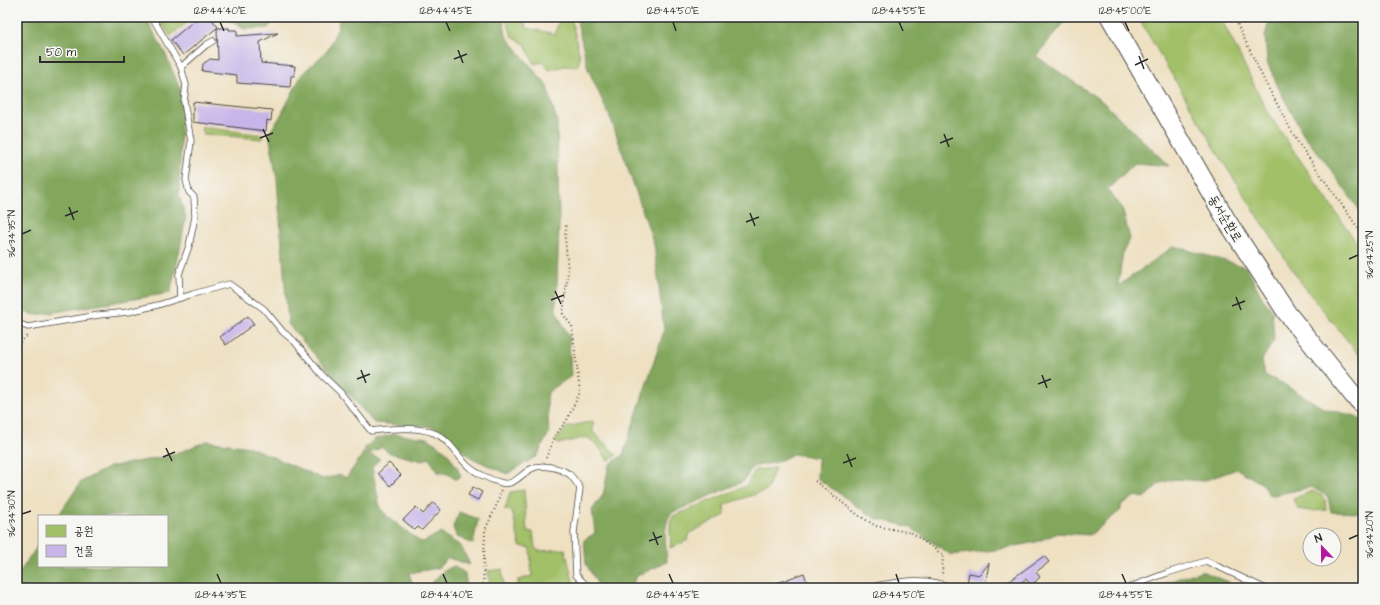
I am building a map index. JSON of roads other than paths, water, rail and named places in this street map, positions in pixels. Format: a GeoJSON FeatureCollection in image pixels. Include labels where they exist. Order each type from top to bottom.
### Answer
{"type":"FeatureCollection","features":[{"type":"Feature","properties":{"kind":"highway","name":"동서순환로"},"geometry":{"type":"LineString","coordinates":[[1110,17],[1227,221],[1287,313],[1363,405]]}},
{"type":"Feature","properties":{"kind":"highway","name":"동서순환로"},"geometry":{"type":"LineString","coordinates":[[1122,17],[1233,208],[1293,300],[1363,387]]}},
{"type":"Feature","properties":{"kind":"lane"},"geometry":{"type":"LineString","coordinates":[[152,17],[181,67],[186,85],[184,102],[191,141],[186,180],[189,192],[194,197],[195,217],[189,246],[179,274],[180,298]]}},
{"type":"Feature","properties":{"kind":"lane"},"geometry":{"type":"LineString","coordinates":[[181,67],[206,45],[213,41]]}},
{"type":"Feature","properties":{"kind":"lane"},"geometry":{"type":"LineString","coordinates":[[17,323],[28,327],[99,315],[128,312],[158,305],[229,284],[264,309],[283,332],[294,341],[323,376],[340,392],[371,431],[398,428],[422,430],[436,434],[451,447],[466,464],[482,475],[503,483],[516,480],[532,468],[549,466],[569,474],[580,488],[574,532],[576,575],[589,588]]}},
{"type":"Feature","properties":{"kind":"lane"},"geometry":{"type":"LineString","coordinates":[[1127,588],[1167,573],[1206,561],[1264,588]]}},
{"type":"Feature","properties":{"kind":"lane"},"geometry":{"type":"LineString","coordinates":[[862,588],[920,581],[942,583],[951,588]]}}]}
